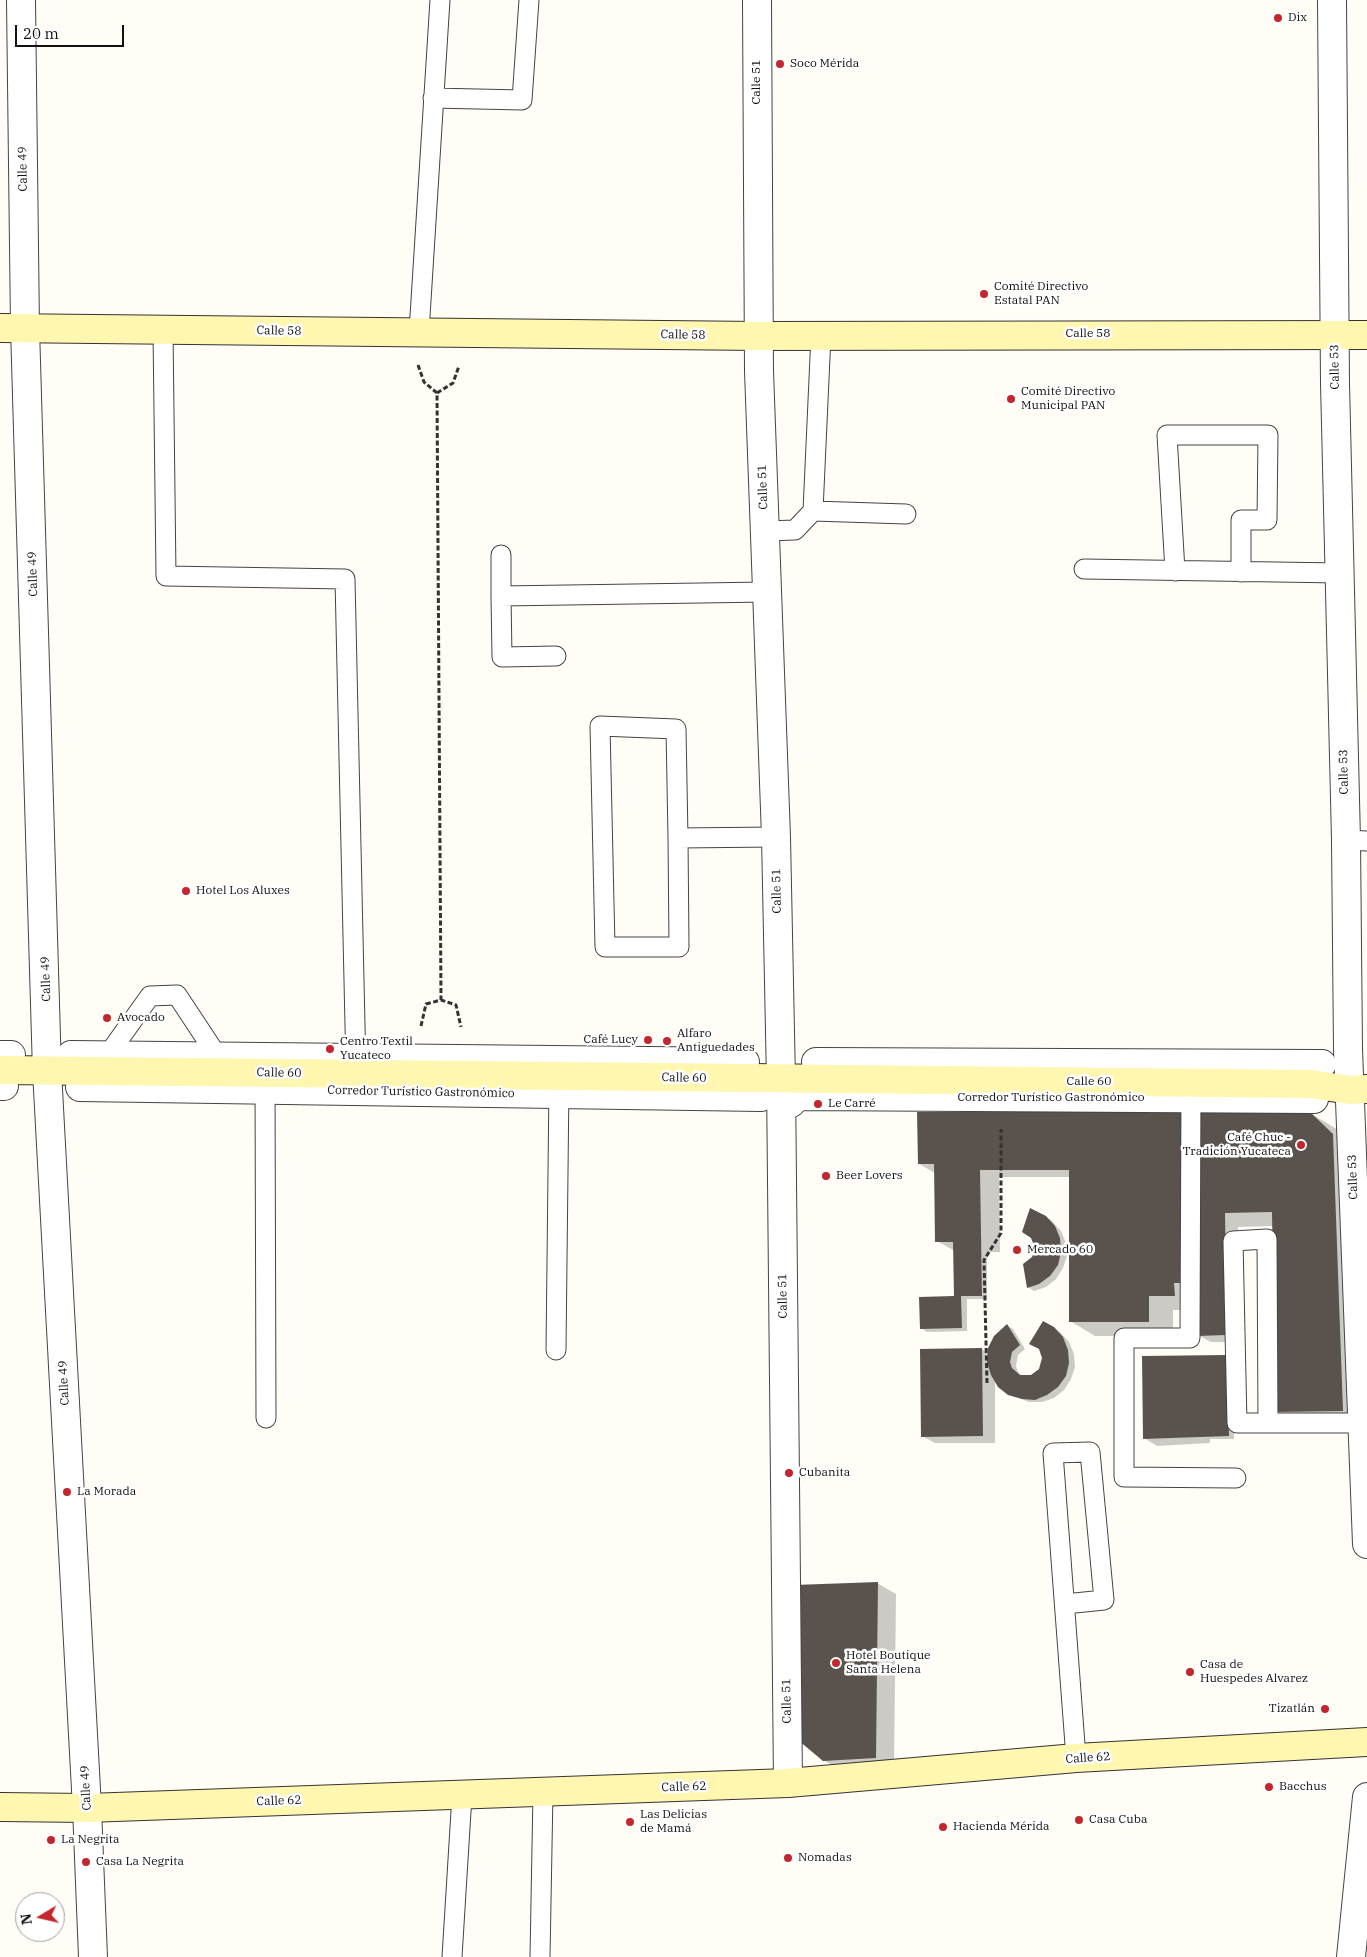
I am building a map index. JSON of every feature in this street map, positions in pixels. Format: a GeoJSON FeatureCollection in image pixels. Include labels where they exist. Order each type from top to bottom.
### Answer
{"type":"FeatureCollection","features":[{"type":"Feature","properties":{"kind":"main road","name":"Calle 58"},"geometry":{"type":"LineString","coordinates":[[12,328],[758,336],[1334,333],[1367,335]]}},
{"type":"Feature","properties":{"kind":"main road","name":"Calle 60"},"geometry":{"type":"LineString","coordinates":[[3,1071],[94,1071],[222,1065],[265,1081],[355,1066],[559,1085],[778,1093],[1191,1090],[1311,1084],[1359,1090]]}},
{"type":"Feature","properties":{"kind":"main road","name":"Calle 62"},"geometry":{"type":"LineString","coordinates":[[0,1807],[87,1808],[788,1783],[1076,1758],[1367,1742]]}},
{"type":"Feature","properties":{"kind":"street","name":"Calle 49"},"geometry":{"type":"LineString","coordinates":[[21,0],[12,328],[93,1957]]}},
{"type":"Feature","properties":{"kind":"street","name":"Calle 51"},"geometry":{"type":"LineString","coordinates":[[757,0],[758,336],[776,837],[788,1783]]}},
{"type":"Feature","properties":{"kind":"street","name":"Calle 53"},"geometry":{"type":"LineString","coordinates":[[1332,0],[1334,333],[1340,573],[1356,840],[1363,1423],[1367,1544]]}},
{"type":"Feature","properties":{"kind":"street","name":"Corredor Turístico Gastronómico"},"geometry":{"type":"LineString","coordinates":[[71,1056],[94,1071],[265,1081],[559,1085]]}},
{"type":"Feature","properties":{"kind":"street"},"geometry":{"type":"LineString","coordinates":[[222,1065],[355,1066],[745,1062]]}},
{"type":"Feature","properties":{"kind":"street"},"geometry":{"type":"LineString","coordinates":[[816,1062],[1322,1064]]}},
{"type":"Feature","properties":{"kind":"street","name":"Corredor Turístico Gastronómico"},"geometry":{"type":"LineString","coordinates":[[778,1093],[798,1096],[1001,1097],[1191,1090],[1314,1099]]}},
{"type":"Feature","properties":{"kind":"street"},"geometry":{"type":"LineString","coordinates":[[1352,1957],[1367,1796]]}},
{"type":"Feature","properties":{"kind":"lane"},"geometry":{"type":"LineString","coordinates":[[419,332],[440,0]]}},
{"type":"Feature","properties":{"kind":"lane"},"geometry":{"type":"LineString","coordinates":[[433,98],[522,100],[529,0]]}},
{"type":"Feature","properties":{"kind":"lane"},"geometry":{"type":"LineString","coordinates":[[163,330],[166,576],[344,579],[355,1066]]}},
{"type":"Feature","properties":{"kind":"lane"},"geometry":{"type":"LineString","coordinates":[[765,530],[794,530],[814,511],[821,335]]}},
{"type":"Feature","properties":{"kind":"lane"},"geometry":{"type":"LineString","coordinates":[[1175,571],[1167,435],[1268,435],[1267,520],[1241,520],[1241,572]]}},
{"type":"Feature","properties":{"kind":"lane"},"geometry":{"type":"LineString","coordinates":[[814,511],[906,514]]}},
{"type":"Feature","properties":{"kind":"lane"},"geometry":{"type":"LineString","coordinates":[[501,554],[502,657],[556,656]]}},
{"type":"Feature","properties":{"kind":"lane"},"geometry":{"type":"LineString","coordinates":[[1084,569],[1340,573]]}},
{"type":"Feature","properties":{"kind":"lane"},"geometry":{"type":"LineString","coordinates":[[501,596],[767,592]]}},
{"type":"Feature","properties":{"kind":"lane"},"geometry":{"type":"LineString","coordinates":[[600,726],[676,729],[678,838],[679,947],[605,947],[600,726]]}},
{"type":"Feature","properties":{"kind":"lane"},"geometry":{"type":"LineString","coordinates":[[678,838],[776,837]]}},
{"type":"Feature","properties":{"kind":"lane"},"geometry":{"type":"LineString","coordinates":[[94,1071],[150,996],[177,995],[222,1065]]}},
{"type":"Feature","properties":{"kind":"lane"},"geometry":{"type":"LineString","coordinates":[[265,1081],[266,1418]]}},
{"type":"Feature","properties":{"kind":"lane"},"geometry":{"type":"LineString","coordinates":[[556,1350],[559,1085]]}},
{"type":"Feature","properties":{"kind":"lane"},"geometry":{"type":"LineString","coordinates":[[1191,1090],[1190,1338],[1124,1338],[1124,1477],[1236,1478]]}},
{"type":"Feature","properties":{"kind":"lane"},"geometry":{"type":"LineString","coordinates":[[1268,1423],[1267,1239],[1233,1241],[1237,1423],[1268,1423],[1363,1423]]}},
{"type":"Feature","properties":{"kind":"lane"},"geometry":{"type":"LineString","coordinates":[[1064,1604],[1104,1600],[1090,1452],[1053,1453],[1064,1604],[1076,1758]]}},
{"type":"Feature","properties":{"kind":"lane"},"geometry":{"type":"LineString","coordinates":[[540,1957],[543,1792]]}},
{"type":"Feature","properties":{"kind":"lane"},"geometry":{"type":"LineString","coordinates":[[452,1957],[462,1794]]}},
{"type":"Feature","properties":{"kind":"path"},"geometry":{"type":"LineString","coordinates":[[415,358],[424,382],[437,393],[441,1000]]}},
{"type":"Feature","properties":{"kind":"path"},"geometry":{"type":"LineString","coordinates":[[437,393],[453,383],[462,359]]}},
{"type":"Feature","properties":{"kind":"path"},"geometry":{"type":"LineString","coordinates":[[987,1383],[984,1260],[1002,1233],[1001,1097]]}},
{"type":"Feature","properties":{"kind":"building"},"geometry":{"type":"Polygon","coordinates":[[[917,1112],[1310,1112],[1333,1134],[1343,1411],[1275,1412],[1272,1212],[1225,1213],[1227,1335],[1197,1336],[1196,1283],[1174,1283],[1175,1296],[1149,1296],[1149,1322],[1069,1322],[1069,1170],[980,1170],[982,1296],[961,1296],[962,1328],[920,1329],[919,1297],[954,1296],[953,1242],[935,1242],[934,1164],[918,1164],[917,1112]]]}},
{"type":"Feature","properties":{"kind":"building"},"geometry":{"type":"Polygon","coordinates":[[[1030,1208],[1046,1216],[1055,1226],[1060,1238],[1061,1252],[1058,1265],[1050,1276],[1039,1284],[1027,1288],[1023,1264],[1032,1257],[1035,1248],[1031,1238],[1022,1232],[1030,1208]]]}},
{"type":"Feature","properties":{"kind":"building"},"geometry":{"type":"Polygon","coordinates":[[[1043,1321],[1054,1327],[1063,1337],[1068,1350],[1069,1363],[1066,1376],[1058,1387],[1047,1395],[1035,1400],[1008,1395],[998,1387],[991,1375],[987,1362],[988,1348],[994,1336],[1007,1324],[1020,1345],[1012,1352],[1010,1362],[1012,1368],[1020,1375],[1031,1375],[1039,1369],[1042,1358],[1039,1349],[1029,1344],[1043,1321]]]}},
{"type":"Feature","properties":{"kind":"building"},"geometry":{"type":"Polygon","coordinates":[[[982,1348],[983,1436],[921,1437],[920,1349],[982,1348]]]}},
{"type":"Feature","properties":{"kind":"building"},"geometry":{"type":"Polygon","coordinates":[[[1227,1355],[1229,1436],[1143,1439],[1142,1356],[1227,1355]]]}},
{"type":"Feature","properties":{"kind":"building","name":"Hotel Boutique Santa Helena"},"geometry":{"type":"Polygon","coordinates":[[[878,1582],[876,1758],[823,1761],[798,1740],[794,1585],[878,1582]]]}},
{"type":"Feature","properties":{"kind":"place","name":"Dix"},"geometry":{"type":"Point","coordinates":[1278,18]}},
{"type":"Feature","properties":{"kind":"place","name":"Soco Mérida"},"geometry":{"type":"Point","coordinates":[780,64]}},
{"type":"Feature","properties":{"kind":"place","name":"Comité Directivo Estatal PAN"},"geometry":{"type":"Point","coordinates":[984,294]}},
{"type":"Feature","properties":{"kind":"place","name":"Comité Directivo Municipal PAN"},"geometry":{"type":"Point","coordinates":[1011,399]}},
{"type":"Feature","properties":{"kind":"place","name":"Hotel Los Aluxes"},"geometry":{"type":"Point","coordinates":[186,891]}},
{"type":"Feature","properties":{"kind":"place","name":"Avocado"},"geometry":{"type":"Point","coordinates":[107,1018]}},
{"type":"Feature","properties":{"kind":"place","name":"Café Lucy"},"geometry":{"type":"Point","coordinates":[648,1040]}},
{"type":"Feature","properties":{"kind":"place","name":"Alfaro Antiguedades"},"geometry":{"type":"Point","coordinates":[667,1041]}},
{"type":"Feature","properties":{"kind":"place","name":"Centro Textil Yucateco"},"geometry":{"type":"Point","coordinates":[330,1049]}},
{"type":"Feature","properties":{"kind":"place","name":"Le Carré"},"geometry":{"type":"Point","coordinates":[818,1104]}},
{"type":"Feature","properties":{"kind":"place","name":"Café Chuc - Tradición Yucateca"},"geometry":{"type":"Point","coordinates":[1301,1145]}},
{"type":"Feature","properties":{"kind":"place","name":"Beer Lovers"},"geometry":{"type":"Point","coordinates":[826,1176]}},
{"type":"Feature","properties":{"kind":"place","name":"Mercado 60"},"geometry":{"type":"Point","coordinates":[1017,1250]}},
{"type":"Feature","properties":{"kind":"place","name":"Cubanita"},"geometry":{"type":"Point","coordinates":[789,1473]}},
{"type":"Feature","properties":{"kind":"place","name":"La Morada"},"geometry":{"type":"Point","coordinates":[67,1492]}},
{"type":"Feature","properties":{"kind":"place","name":"Hotel Boutique Santa Helena"},"geometry":{"type":"Point","coordinates":[836,1663]}},
{"type":"Feature","properties":{"kind":"place","name":"Casa de Huespedes Alvarez"},"geometry":{"type":"Point","coordinates":[1190,1672]}},
{"type":"Feature","properties":{"kind":"place","name":"Tizatlán"},"geometry":{"type":"Point","coordinates":[1325,1709]}},
{"type":"Feature","properties":{"kind":"place","name":"Bacchus"},"geometry":{"type":"Point","coordinates":[1269,1787]}},
{"type":"Feature","properties":{"kind":"place","name":"Casa Cuba"},"geometry":{"type":"Point","coordinates":[1079,1820]}},
{"type":"Feature","properties":{"kind":"place","name":"Las Delicias de Mamá"},"geometry":{"type":"Point","coordinates":[630,1822]}},
{"type":"Feature","properties":{"kind":"place","name":"Hacienda Mérida"},"geometry":{"type":"Point","coordinates":[943,1827]}},
{"type":"Feature","properties":{"kind":"place","name":"La Negrita"},"geometry":{"type":"Point","coordinates":[51,1840]}},
{"type":"Feature","properties":{"kind":"place","name":"Nomadas"},"geometry":{"type":"Point","coordinates":[788,1858]}},
{"type":"Feature","properties":{"kind":"place","name":"Casa La Negrita"},"geometry":{"type":"Point","coordinates":[86,1862]}}]}
